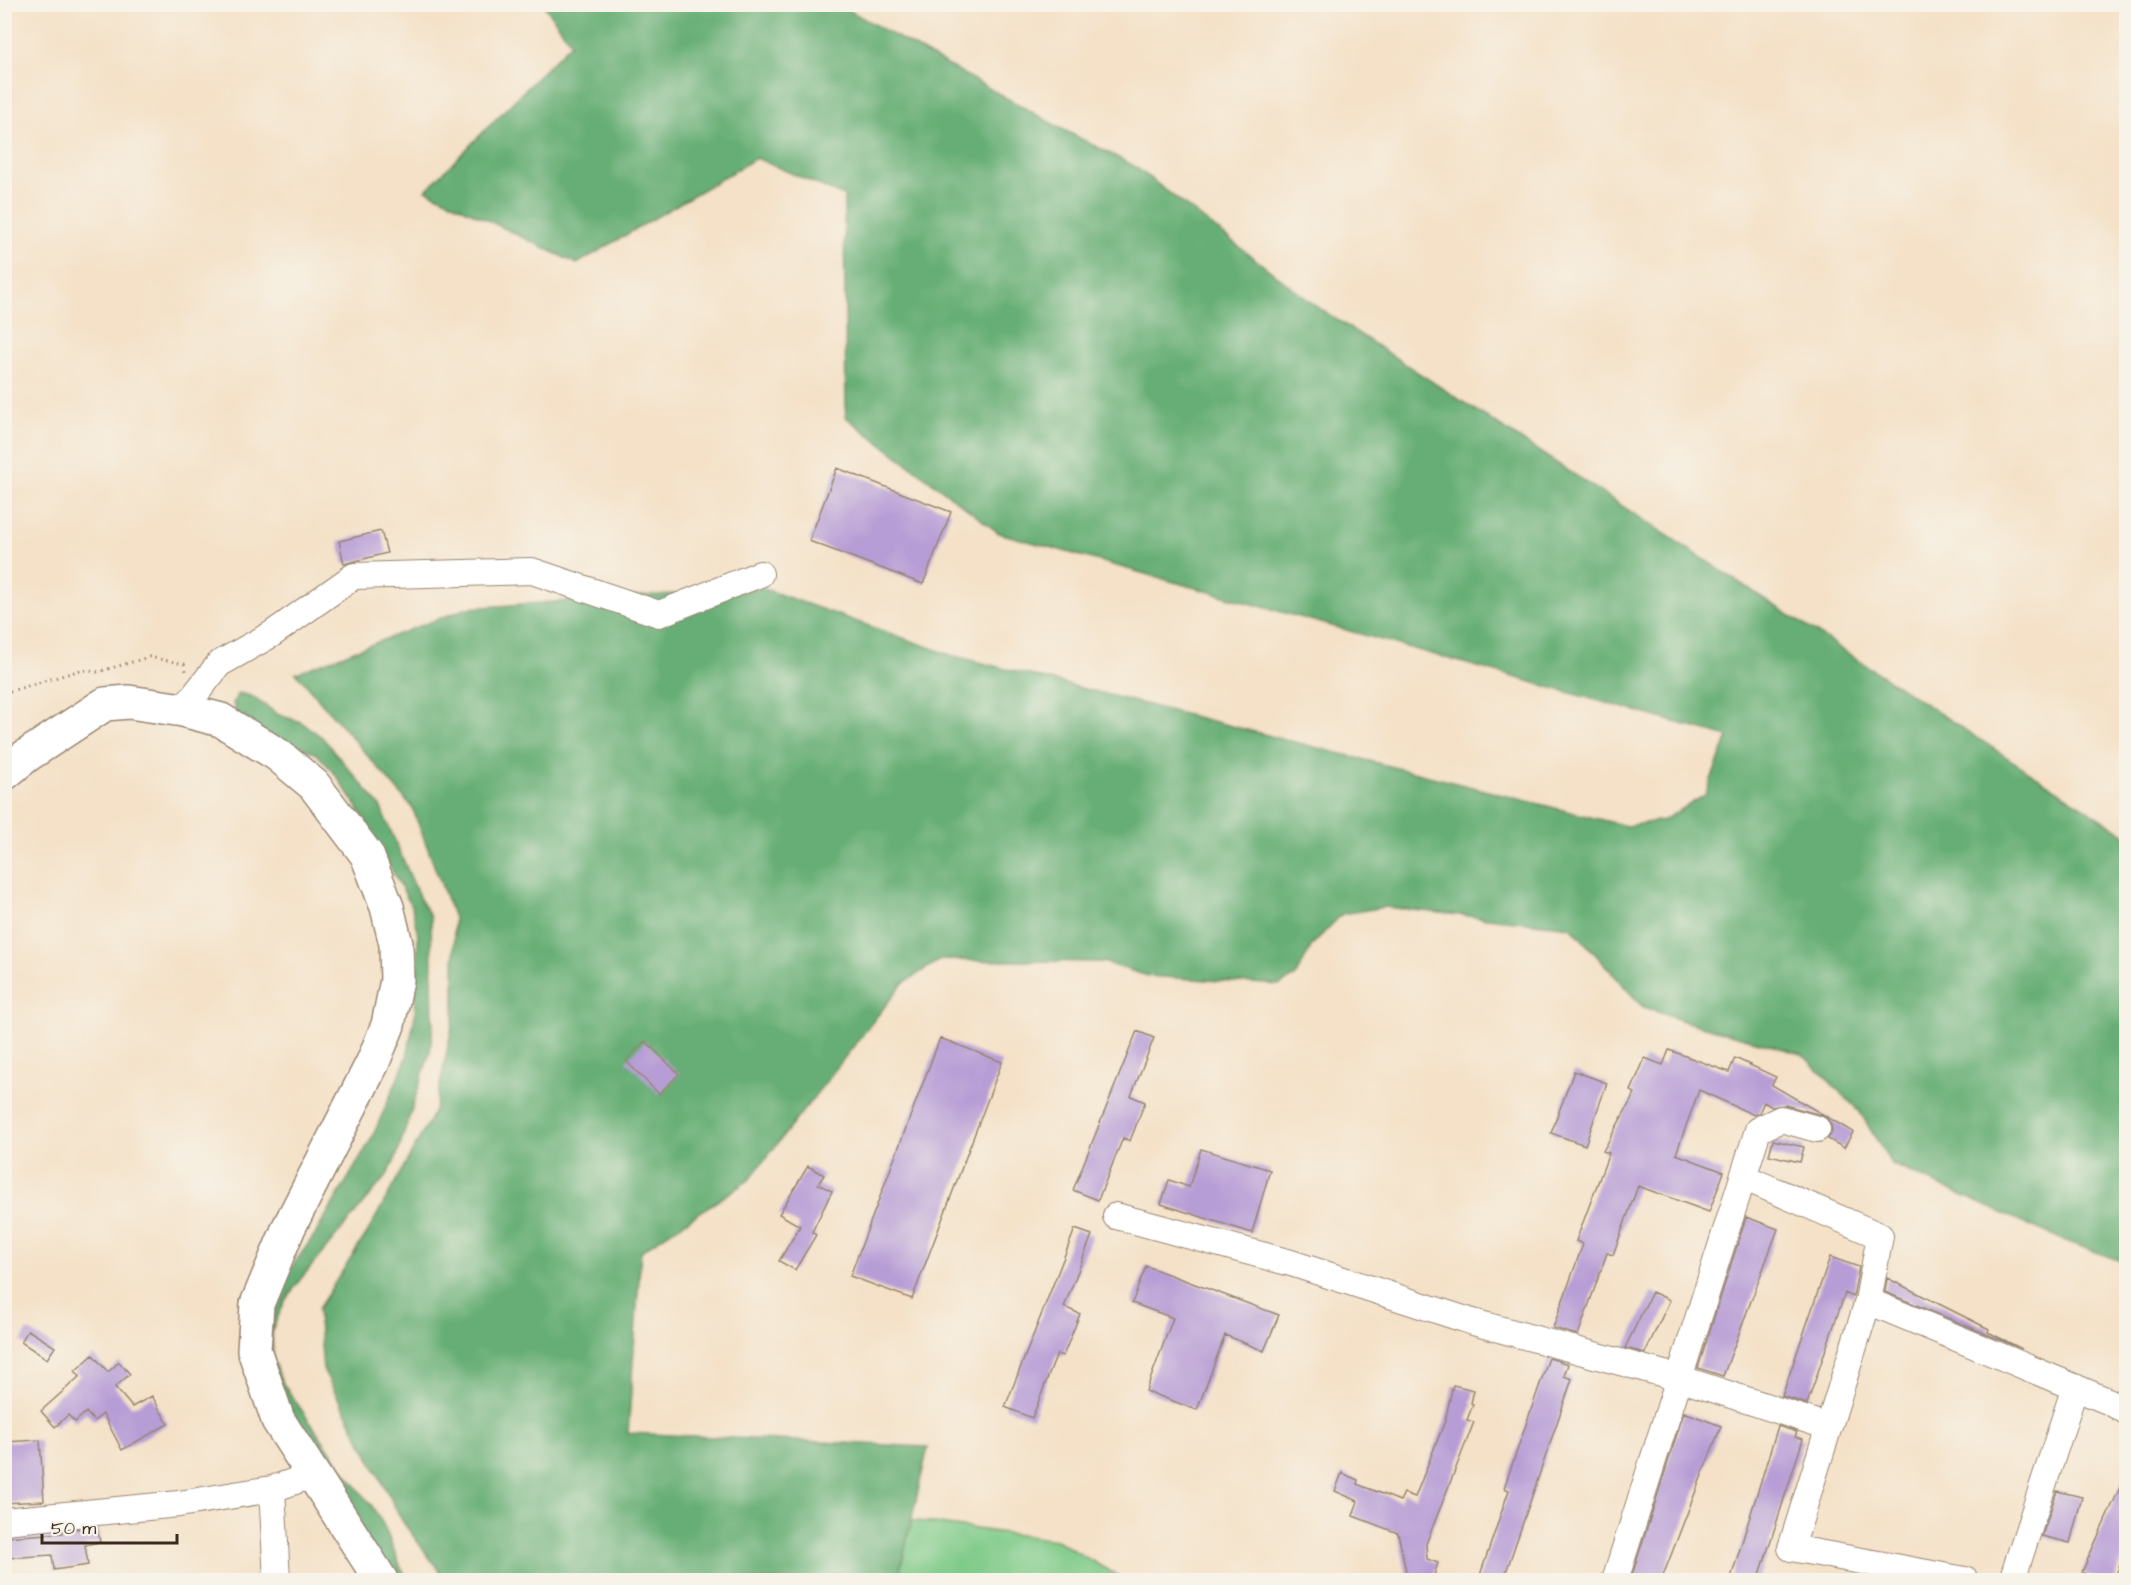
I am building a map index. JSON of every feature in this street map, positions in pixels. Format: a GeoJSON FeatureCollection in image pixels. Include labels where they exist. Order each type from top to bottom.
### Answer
{"type":"FeatureCollection","features":[{"type":"Feature","properties":{"kind":"main road"},"geometry":{"type":"LineString","coordinates":[[4,774],[26,756],[105,704],[129,702],[183,710],[221,720],[278,755],[314,785],[367,855],[387,907],[396,944],[397,980],[388,1025],[373,1062],[289,1227],[257,1304],[254,1350],[279,1420],[381,1581]]}},
{"type":"Feature","properties":{"kind":"street"},"geometry":{"type":"LineString","coordinates":[[183,710],[219,664],[272,634],[354,576],[532,571],[659,614],[760,574]]}},
{"type":"Feature","properties":{"kind":"street"},"geometry":{"type":"LineString","coordinates":[[1615,1581],[1758,1130],[1781,1119],[1817,1130]]}},
{"type":"Feature","properties":{"kind":"street"},"geometry":{"type":"LineString","coordinates":[[1743,1177],[1880,1236],[1868,1301],[1791,1548],[1965,1581]]}},
{"type":"Feature","properties":{"kind":"street"},"geometry":{"type":"LineString","coordinates":[[1116,1216],[1291,1263],[1473,1322],[1679,1378],[1829,1427]]}},
{"type":"Feature","properties":{"kind":"street"},"geometry":{"type":"LineString","coordinates":[[1868,1301],[2127,1411]]}},
{"type":"Feature","properties":{"kind":"street"},"geometry":{"type":"LineString","coordinates":[[2012,1581],[2075,1387]]}},
{"type":"Feature","properties":{"kind":"street"},"geometry":{"type":"LineString","coordinates":[[4,1521],[179,1504],[272,1489],[313,1475]]}},
{"type":"Feature","properties":{"kind":"street"},"geometry":{"type":"LineString","coordinates":[[272,1489],[277,1581]]}},
{"type":"Feature","properties":{"kind":"path"},"geometry":{"type":"LineString","coordinates":[[4,693],[81,670],[98,672],[150,657],[184,664],[187,673]]}},
{"type":"Feature","properties":{"kind":"green space"},"geometry":{"type":"Polygon","coordinates":[[[544,5],[834,5],[843,7],[1062,129],[1134,166],[1316,306],[2126,835],[2126,1263],[2063,1240],[1891,1164],[1860,1112],[1802,1054],[1683,1021],[1642,1006],[1571,927],[1385,907],[1342,914],[1312,945],[1296,976],[1280,985],[1148,976],[1103,962],[940,960],[903,983],[749,1180],[641,1251],[628,1433],[928,1447],[898,1580],[446,1580],[403,1522],[323,1369],[318,1309],[367,1233],[435,1110],[454,1016],[454,918],[412,807],[296,673],[467,608],[762,588],[951,655],[1626,826],[1664,820],[1705,795],[1728,737],[999,533],[846,417],[844,196],[756,158],[577,264],[426,190],[571,43],[544,5]]]}},
{"type":"Feature","properties":{"kind":"green space"},"geometry":{"type":"Polygon","coordinates":[[[238,693],[251,696],[279,715],[301,722],[322,737],[380,806],[420,899],[431,917],[433,1027],[430,1052],[396,1158],[387,1175],[299,1281],[285,1301],[272,1330],[273,1359],[282,1382],[345,1472],[372,1506],[384,1526],[402,1570],[410,1580],[391,1580],[314,1455],[265,1362],[270,1309],[291,1268],[316,1233],[372,1138],[407,1057],[415,1015],[418,936],[412,907],[356,805],[335,774],[317,754],[275,739],[238,716],[233,703],[238,693]]]}},
{"type":"Feature","properties":{"kind":"green space"},"geometry":{"type":"Polygon","coordinates":[[[910,1520],[1056,1540],[1125,1580],[897,1580],[910,1520]]]}},
{"type":"Feature","properties":{"kind":"building"},"geometry":{"type":"Polygon","coordinates":[[[837,468],[951,512],[923,584],[809,541],[837,468]]]}},
{"type":"Feature","properties":{"kind":"building"},"geometry":{"type":"Polygon","coordinates":[[[381,531],[387,553],[344,564],[339,541],[381,531]]]}},
{"type":"Feature","properties":{"kind":"building"},"geometry":{"type":"Polygon","coordinates":[[[1137,1031],[1154,1038],[1131,1096],[1145,1102],[1130,1141],[1123,1138],[1098,1200],[1073,1190],[1137,1031]]]}},
{"type":"Feature","properties":{"kind":"building"},"geometry":{"type":"Polygon","coordinates":[[[940,1038],[1002,1062],[912,1299],[850,1276],[940,1038]]]}},
{"type":"Feature","properties":{"kind":"building"},"geometry":{"type":"Polygon","coordinates":[[[645,1041],[679,1074],[659,1094],[626,1061],[645,1041]]]}},
{"type":"Feature","properties":{"kind":"building"},"geometry":{"type":"Polygon","coordinates":[[[1669,1050],[1729,1072],[1735,1058],[1776,1077],[1772,1085],[1853,1132],[1844,1148],[1828,1139],[1832,1132],[1831,1125],[1827,1118],[1821,1115],[1785,1105],[1772,1107],[1764,1102],[1759,1113],[1754,1115],[1699,1090],[1676,1154],[1724,1172],[1709,1212],[1638,1186],[1613,1255],[1607,1253],[1578,1335],[1553,1328],[1583,1244],[1576,1241],[1609,1153],[1603,1151],[1635,1093],[1631,1091],[1645,1058],[1663,1065],[1669,1050]]]}},
{"type":"Feature","properties":{"kind":"building"},"geometry":{"type":"Polygon","coordinates":[[[1574,1071],[1607,1083],[1585,1145],[1551,1133],[1574,1071]]]}},
{"type":"Feature","properties":{"kind":"building"},"geometry":{"type":"Polygon","coordinates":[[[1773,1140],[1804,1147],[1800,1162],[1769,1155],[1773,1140]]]}},
{"type":"Feature","properties":{"kind":"building"},"geometry":{"type":"Polygon","coordinates":[[[1201,1149],[1270,1170],[1252,1233],[1161,1204],[1169,1180],[1189,1187],[1201,1149]]]}},
{"type":"Feature","properties":{"kind":"building"},"geometry":{"type":"Polygon","coordinates":[[[808,1166],[824,1175],[818,1184],[832,1191],[812,1232],[816,1235],[795,1270],[779,1261],[800,1226],[779,1214],[808,1166]]]}},
{"type":"Feature","properties":{"kind":"building"},"geometry":{"type":"Polygon","coordinates":[[[1746,1217],[1778,1229],[1723,1376],[1698,1368],[1746,1217]]]}},
{"type":"Feature","properties":{"kind":"building"},"geometry":{"type":"Polygon","coordinates":[[[1075,1229],[1092,1235],[1064,1307],[1080,1314],[1063,1356],[1057,1354],[1032,1418],[1005,1407],[1075,1229]]]}},
{"type":"Feature","properties":{"kind":"building"},"geometry":{"type":"Polygon","coordinates":[[[1830,1257],[1859,1267],[1853,1297],[1845,1293],[1807,1404],[1782,1396],[1830,1257]]]}},
{"type":"Feature","properties":{"kind":"building"},"geometry":{"type":"Polygon","coordinates":[[[1146,1266],[1279,1315],[1264,1351],[1225,1335],[1197,1410],[1146,1391],[1173,1318],[1132,1303],[1146,1266]]]}},
{"type":"Feature","properties":{"kind":"building"},"geometry":{"type":"Polygon","coordinates":[[[1887,1278],[1989,1329],[1988,1332],[2022,1349],[1885,1292],[1887,1278]]]}},
{"type":"Feature","properties":{"kind":"building"},"geometry":{"type":"Polygon","coordinates":[[[1652,1292],[1670,1300],[1645,1353],[1625,1348],[1652,1292]]]}},
{"type":"Feature","properties":{"kind":"building"},"geometry":{"type":"Polygon","coordinates":[[[28,1330],[55,1347],[47,1359],[21,1342],[28,1330]]]}},
{"type":"Feature","properties":{"kind":"building"},"geometry":{"type":"Polygon","coordinates":[[[93,1355],[108,1372],[119,1362],[130,1374],[115,1387],[132,1407],[152,1396],[168,1424],[122,1450],[103,1414],[94,1421],[86,1412],[75,1422],[68,1415],[55,1427],[41,1411],[80,1376],[75,1371],[93,1355]]]}},
{"type":"Feature","properties":{"kind":"building"},"geometry":{"type":"Polygon","coordinates":[[[1549,1358],[1568,1364],[1564,1376],[1572,1379],[1503,1581],[1478,1581],[1509,1490],[1504,1488],[1549,1358]]]}},
{"type":"Feature","properties":{"kind":"building"},"geometry":{"type":"Polygon","coordinates":[[[1453,1385],[1474,1390],[1471,1403],[1473,1404],[1467,1420],[1474,1422],[1426,1544],[1427,1559],[1438,1563],[1432,1581],[1408,1581],[1398,1533],[1353,1516],[1358,1501],[1335,1491],[1342,1473],[1358,1480],[1357,1484],[1400,1501],[1404,1493],[1415,1497],[1445,1421],[1453,1385]]]}},
{"type":"Feature","properties":{"kind":"building"},"geometry":{"type":"Polygon","coordinates":[[[1684,1412],[1721,1426],[1661,1581],[1645,1581],[1632,1575],[1684,1412]]]}},
{"type":"Feature","properties":{"kind":"building"},"geometry":{"type":"Polygon","coordinates":[[[1778,1426],[1797,1432],[1795,1437],[1803,1439],[1758,1581],[1730,1581],[1778,1426]]]}},
{"type":"Feature","properties":{"kind":"building"},"geometry":{"type":"Polygon","coordinates":[[[40,1440],[44,1501],[4,1503],[4,1442],[40,1440]]]}},
{"type":"Feature","properties":{"kind":"building"},"geometry":{"type":"Polygon","coordinates":[[[2127,1472],[2127,1550],[2113,1581],[2100,1581],[2082,1572],[2127,1472]]]}},
{"type":"Feature","properties":{"kind":"building"},"geometry":{"type":"Polygon","coordinates":[[[2057,1491],[2082,1497],[2070,1543],[2042,1536],[2057,1491]]]}},
{"type":"Feature","properties":{"kind":"building"},"geometry":{"type":"Polygon","coordinates":[[[97,1527],[100,1542],[85,1545],[88,1565],[54,1570],[52,1555],[6,1558],[4,1537],[63,1533],[63,1530],[97,1527]]]}}]}
